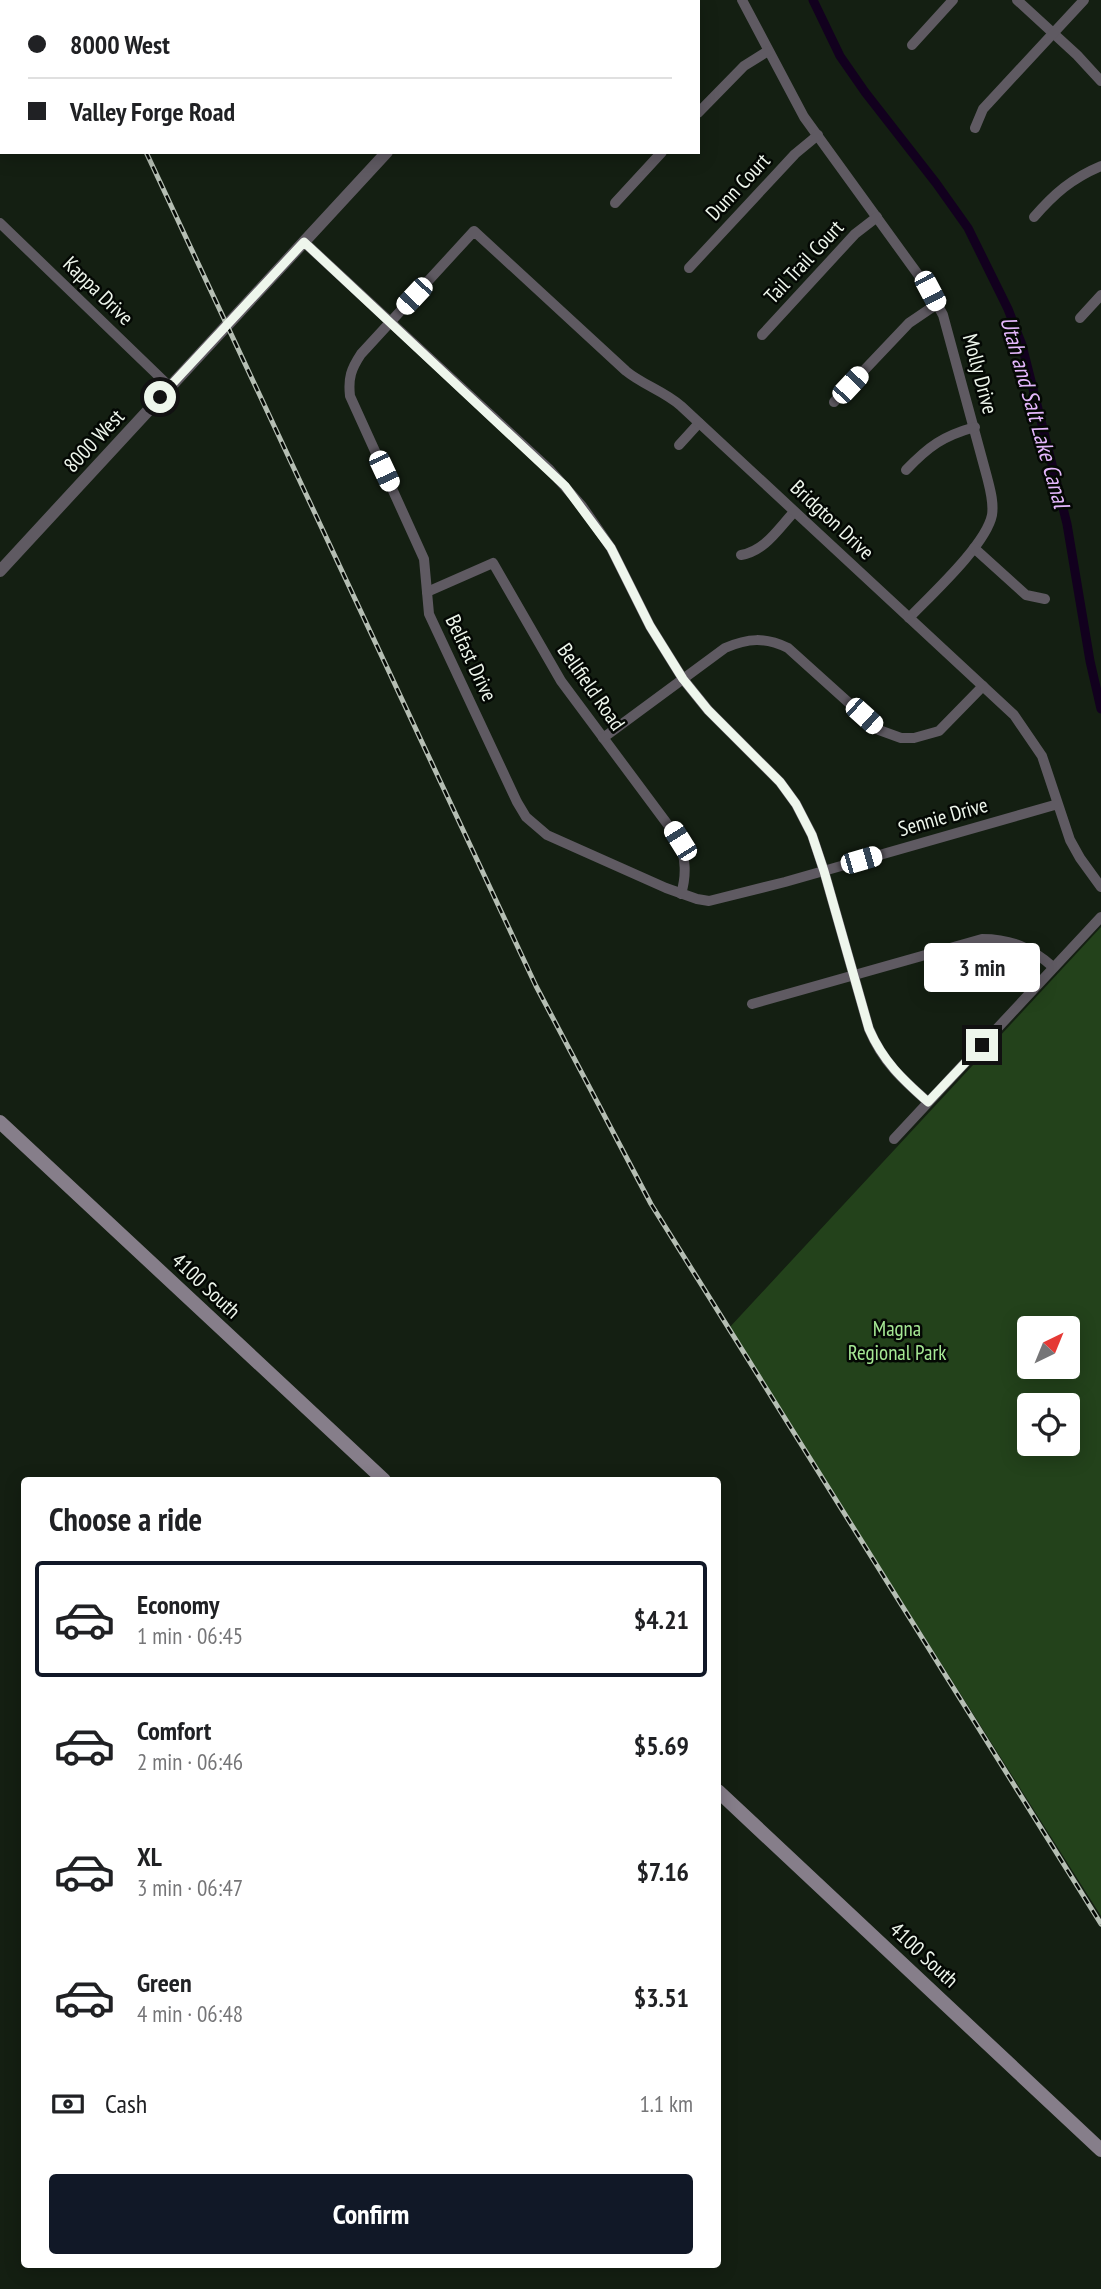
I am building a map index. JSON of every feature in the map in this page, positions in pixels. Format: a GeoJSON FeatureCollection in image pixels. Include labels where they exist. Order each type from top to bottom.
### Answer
{"type":"FeatureCollection","features":[{"type":"Feature","properties":{"kind":"main road","name":"4100 South"},"geometry":{"type":"LineString","coordinates":[[0,1122],[381,1477]]}},
{"type":"Feature","properties":{"kind":"main road","name":"4100 South"},"geometry":{"type":"LineString","coordinates":[[721,1794],[1101,2150]]}},
{"type":"Feature","properties":{"kind":"street","name":"Molly Drive"},"geometry":{"type":"LineString","coordinates":[[742,0],[804,117],[937,304],[948,329],[975,427],[993,506],[988,527],[974,548],[909,618]]}},
{"type":"Feature","properties":{"kind":"street"},"geometry":{"type":"LineString","coordinates":[[912,45],[953,0]]}},
{"type":"Feature","properties":{"kind":"street"},"geometry":{"type":"LineString","coordinates":[[1017,0],[1101,81]]}},
{"type":"Feature","properties":{"kind":"street"},"geometry":{"type":"LineString","coordinates":[[975,128],[982,109],[1084,0]]}},
{"type":"Feature","properties":{"kind":"street"},"geometry":{"type":"LineString","coordinates":[[700,111],[744,66],[768,51]]}},
{"type":"Feature","properties":{"kind":"street","name":"Dunn Court"},"geometry":{"type":"LineString","coordinates":[[690,268],[790,159],[818,135]]}},
{"type":"Feature","properties":{"kind":"street","name":"8000 West"},"geometry":{"type":"LineString","coordinates":[[0,571],[385,154]]}},
{"type":"Feature","properties":{"kind":"street"},"geometry":{"type":"LineString","coordinates":[[615,203],[660,154]]}},
{"type":"Feature","properties":{"kind":"street"},"geometry":{"type":"LineString","coordinates":[[1034,217],[1063,187],[1101,166]]}},
{"type":"Feature","properties":{"kind":"street","name":"Tail Trail Court"},"geometry":{"type":"LineString","coordinates":[[762,335],[855,234],[877,217]]}},
{"type":"Feature","properties":{"kind":"street","name":"Kappa Drive"},"geometry":{"type":"LineString","coordinates":[[0,223],[170,387]]}},
{"type":"Feature","properties":{"kind":"street","name":"Belfast Drive"},"geometry":{"type":"LineString","coordinates":[[474,231],[351,368],[348,381],[350,396],[424,559],[429,614],[526,817]]}},
{"type":"Feature","properties":{"kind":"street","name":"Bridgton Drive"},"geometry":{"type":"LineString","coordinates":[[474,231],[626,371],[643,383],[660,390],[699,423],[1014,715],[1042,755],[1075,849],[1101,887]]}},
{"type":"Feature","properties":{"kind":"street"},"geometry":{"type":"LineString","coordinates":[[304,242],[550,470],[582,506],[611,548],[650,626],[683,679],[708,710],[780,782],[796,804],[812,835],[869,1029],[878,1050],[894,1071],[928,1102]]}},
{"type":"Feature","properties":{"kind":"street"},"geometry":{"type":"LineString","coordinates":[[1080,318],[1101,295]]}},
{"type":"Feature","properties":{"kind":"street"},"geometry":{"type":"LineString","coordinates":[[834,402],[909,323],[937,304]]}},
{"type":"Feature","properties":{"kind":"street"},"geometry":{"type":"LineString","coordinates":[[678,445],[699,423]]}},
{"type":"Feature","properties":{"kind":"street"},"geometry":{"type":"LineString","coordinates":[[906,470],[933,444],[946,436],[975,427]]}},
{"type":"Feature","properties":{"kind":"street"},"geometry":{"type":"LineString","coordinates":[[741,555],[762,547],[794,512]]}},
{"type":"Feature","properties":{"kind":"street"},"geometry":{"type":"LineString","coordinates":[[974,548],[1026,595],[1045,599]]}},
{"type":"Feature","properties":{"kind":"street","name":"Bellfield Road"},"geometry":{"type":"LineString","coordinates":[[427,592],[493,563],[561,681],[680,841],[686,877],[681,894]]}},
{"type":"Feature","properties":{"kind":"street"},"geometry":{"type":"LineString","coordinates":[[603,738],[725,649],[742,641],[774,641],[788,648],[879,730],[901,738],[939,732],[983,687]]}},
{"type":"Feature","properties":{"kind":"street","name":"Sennie Drive"},"geometry":{"type":"LineString","coordinates":[[526,817],[547,835],[681,894],[697,899],[721,899],[1058,804]]}},
{"type":"Feature","properties":{"kind":"street"},"geometry":{"type":"LineString","coordinates":[[894,1139],[1101,917]]}},
{"type":"Feature","properties":{"kind":"street"},"geometry":{"type":"LineString","coordinates":[[752,1004],[982,939],[1014,942],[1028,948],[1053,967]]}},
{"type":"Feature","properties":{"kind":"green space","name":"Magna Regional Park"},"geometry":{"type":"Polygon","coordinates":[[[1101,927],[1101,1916],[729,1328],[1101,927]]]}},
{"type":"Feature","properties":{"kind":"waterway","name":"Utah and Salt Lake Canal"},"geometry":{"type":"LineString","coordinates":[[813,0],[840,56],[968,228],[1008,309],[1022,345],[1067,524],[1090,661],[1101,709]]}},
{"type":"Feature","properties":{"kind":"railway"},"geometry":{"type":"LineString","coordinates":[[147,154],[536,986],[651,1204],[1101,1924]]}},
{"type":"Feature","properties":{"kind":"route"},"geometry":{"type":"LineString","coordinates":[[160,397],[304,242],[565,486],[611,548],[650,626],[683,679],[708,710],[762,762],[796,804],[812,835],[824,871],[869,1029],[878,1050],[894,1071],[928,1102],[982,1045]]}}]}
